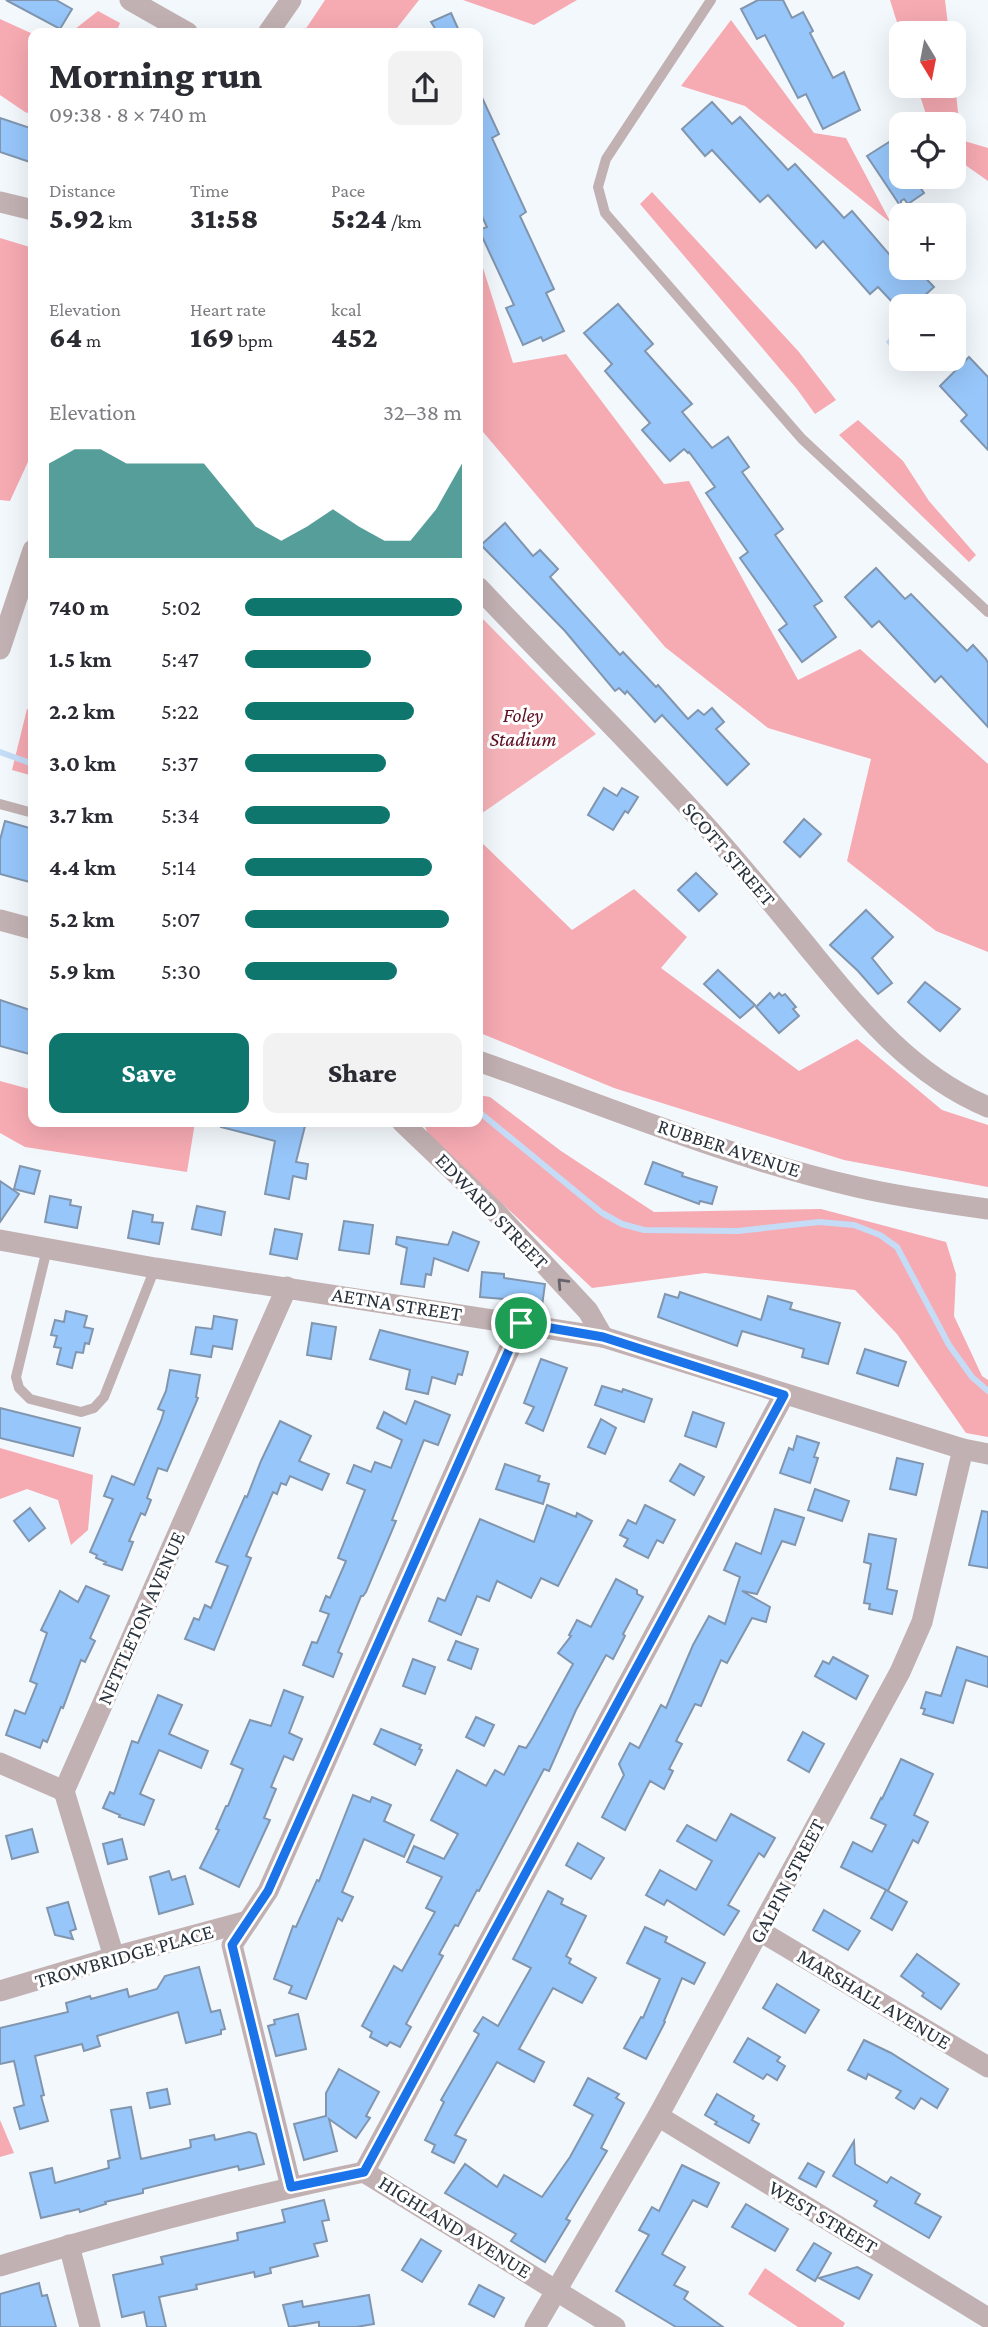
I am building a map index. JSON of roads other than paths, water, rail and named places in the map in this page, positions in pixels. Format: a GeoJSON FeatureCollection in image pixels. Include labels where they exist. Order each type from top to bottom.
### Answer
{"type":"FeatureCollection","features":[{"type":"Feature","properties":{"kind":"street"},"geometry":{"type":"LineString","coordinates":[[130,0],[179,28]]}},
{"type":"Feature","properties":{"kind":"street"},"geometry":{"type":"LineString","coordinates":[[271,28],[291,0]]}},
{"type":"Feature","properties":{"kind":"street"},"geometry":{"type":"LineString","coordinates":[[0,201],[28,209]]}},
{"type":"Feature","properties":{"kind":"street"},"geometry":{"type":"LineString","coordinates":[[0,649],[6,612],[28,562]]}},
{"type":"Feature","properties":{"kind":"street","name":"SCOTT STREET"},"geometry":{"type":"LineString","coordinates":[[483,592],[652,765],[736,859],[889,1041],[926,1073],[962,1096],[988,1107]]}},
{"type":"Feature","properties":{"kind":"street"},"geometry":{"type":"LineString","coordinates":[[0,920],[28,928]]}},
{"type":"Feature","properties":{"kind":"street","name":"RUBBER AVENUE"},"geometry":{"type":"LineString","coordinates":[[483,1063],[676,1132],[779,1165],[857,1187],[988,1209]]}},
{"type":"Feature","properties":{"kind":"street","name":"EDWARD STREET"},"geometry":{"type":"LineString","coordinates":[[407,1127],[494,1210],[588,1311],[603,1337]]}},
{"type":"Feature","properties":{"kind":"street","name":"AETNA STREET"},"geometry":{"type":"LineString","coordinates":[[0,1240],[155,1268],[603,1337],[963,1450],[988,1454]]}},
{"type":"Feature","properties":{"kind":"street","name":"NETTLETON AVENUE"},"geometry":{"type":"LineString","coordinates":[[64,1791],[287,1287]]}},
{"type":"Feature","properties":{"kind":"street"},"geometry":{"type":"LineString","coordinates":[[291,2187],[232,1945],[268,1891],[521,1323]]}},
{"type":"Feature","properties":{"kind":"street"},"geometry":{"type":"LineString","coordinates":[[364,2172],[784,1395]]}},
{"type":"Feature","properties":{"kind":"street","name":"GALPIN STREET"},"geometry":{"type":"LineString","coordinates":[[535,2327],[658,2116],[900,1672],[922,1622],[963,1450]]}},
{"type":"Feature","properties":{"kind":"street"},"geometry":{"type":"LineString","coordinates":[[0,1763],[64,1791],[114,1956]]}},
{"type":"Feature","properties":{"kind":"street","name":"TROWBRIDGE PLACE"},"geometry":{"type":"LineString","coordinates":[[0,1991],[114,1956],[248,1921]]}},
{"type":"Feature","properties":{"kind":"street","name":"MARSHALL AVENUE"},"geometry":{"type":"LineString","coordinates":[[760,1931],[988,2067]]}},
{"type":"Feature","properties":{"kind":"street","name":"WEST STREET"},"geometry":{"type":"LineString","coordinates":[[658,2116],[988,2318]]}},
{"type":"Feature","properties":{"kind":"street","name":"HIGHLAND AVENUE"},"geometry":{"type":"LineString","coordinates":[[0,2266],[69,2245],[291,2187],[364,2172],[615,2327]]}},
{"type":"Feature","properties":{"kind":"street"},"geometry":{"type":"LineString","coordinates":[[69,2245],[90,2327]]}},
{"type":"Feature","properties":{"kind":"lane"},"geometry":{"type":"LineString","coordinates":[[711,0],[606,159],[598,187],[605,213],[802,439],[988,612]]}},
{"type":"Feature","properties":{"kind":"lane"},"geometry":{"type":"LineString","coordinates":[[0,804],[28,812]]}},
{"type":"Feature","properties":{"kind":"lane"},"geometry":{"type":"LineString","coordinates":[[47,1249],[16,1377],[19,1388],[30,1399],[82,1412],[94,1409],[104,1397],[155,1268]]}},
{"type":"Feature","properties":{"kind":"waterway"},"geometry":{"type":"LineString","coordinates":[[0,752],[28,762]]}},
{"type":"Feature","properties":{"kind":"waterway"},"geometry":{"type":"LineString","coordinates":[[483,1115],[602,1213],[622,1224],[644,1230],[738,1231],[819,1222],[854,1225],[880,1235],[897,1247],[949,1345],[972,1377],[988,1391]]}},
{"type":"Feature","properties":{"kind":"park label","name":"Foley Stadium"},"geometry":{"type":"Point","coordinates":[523,727]}}]}
